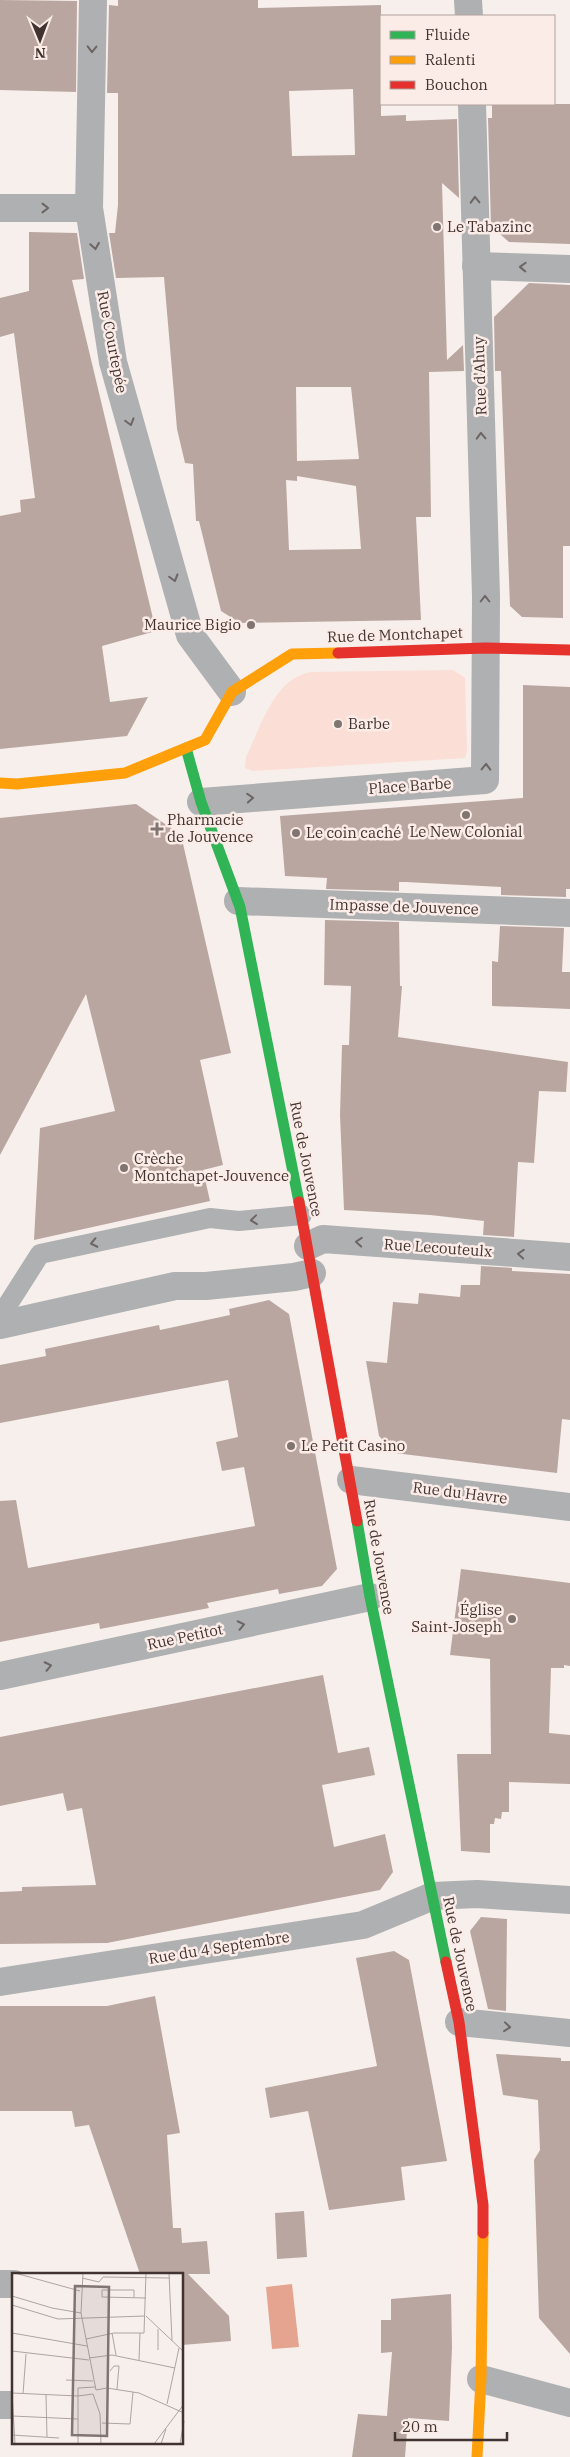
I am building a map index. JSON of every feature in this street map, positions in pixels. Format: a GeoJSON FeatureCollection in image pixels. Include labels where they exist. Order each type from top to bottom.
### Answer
{"type":"FeatureCollection","features":[{"type":"Feature","properties":{"kind":"street","name":"Rue Courtepée"},"geometry":{"type":"LineString","coordinates":[[94,0],[89,208],[113,362],[190,635],[232,692]]}},
{"type":"Feature","properties":{"kind":"street"},"geometry":{"type":"LineString","coordinates":[[468,0],[469,15]]}},
{"type":"Feature","properties":{"kind":"street","name":"Rue d'Ahuy"},"geometry":{"type":"LineString","coordinates":[[472,105],[485,648]]}},
{"type":"Feature","properties":{"kind":"street"},"geometry":{"type":"LineString","coordinates":[[0,208],[89,208]]}},
{"type":"Feature","properties":{"kind":"street"},"geometry":{"type":"LineString","coordinates":[[476,266],[570,269]]}},
{"type":"Feature","properties":{"kind":"street","name":"Rue de Montchapet"},"geometry":{"type":"LineString","coordinates":[[232,692],[292,654],[485,648],[570,650]]}},
{"type":"Feature","properties":{"kind":"street","name":"Place Barbe"},"geometry":{"type":"LineString","coordinates":[[201,802],[486,780],[485,648]]}},
{"type":"Feature","properties":{"kind":"street"},"geometry":{"type":"LineString","coordinates":[[0,783],[17,784],[125,773],[204,740],[232,692]]}},
{"type":"Feature","properties":{"kind":"street","name":"Rue de Jouvence"},"geometry":{"type":"LineString","coordinates":[[186,748],[201,802],[238,901],[308,1246],[351,1480],[370,1597],[459,2022],[483,2205],[481,2380],[477,2457]]}},
{"type":"Feature","properties":{"kind":"street","name":"Impasse de Jouvence"},"geometry":{"type":"LineString","coordinates":[[238,901],[570,912]]}},
{"type":"Feature","properties":{"kind":"street","name":"Rue Lecouteulx"},"geometry":{"type":"LineString","coordinates":[[308,1246],[323,1239],[570,1257]]}},
{"type":"Feature","properties":{"kind":"street"},"geometry":{"type":"LineString","coordinates":[[0,1325],[175,1286],[206,1286],[294,1277],[312,1273]]}},
{"type":"Feature","properties":{"kind":"street","name":"Rue du Havre"},"geometry":{"type":"LineString","coordinates":[[351,1480],[570,1506]]}},
{"type":"Feature","properties":{"kind":"street","name":"Rue Petitot"},"geometry":{"type":"LineString","coordinates":[[0,1676],[370,1597]]}},
{"type":"Feature","properties":{"kind":"street"},"geometry":{"type":"LineString","coordinates":[[432,1896],[477,1894],[570,1900]]}},
{"type":"Feature","properties":{"kind":"street","name":"Rue du 4 Septembre"},"geometry":{"type":"LineString","coordinates":[[0,1982],[363,1925],[432,1896]]}},
{"type":"Feature","properties":{"kind":"street"},"geometry":{"type":"LineString","coordinates":[[459,2022],[570,2033]]}},
{"type":"Feature","properties":{"kind":"street"},"geometry":{"type":"LineString","coordinates":[[481,2380],[570,2403]]}},
{"type":"Feature","properties":{"kind":"lane"},"geometry":{"type":"LineString","coordinates":[[0,1317],[40,1254],[210,1218],[239,1221],[302,1215]]}},
{"type":"Feature","properties":{"kind":"shaded area"},"geometry":{"type":"Polygon","coordinates":[[[453,670],[465,678],[467,751],[465,758],[253,771],[245,768],[246,757],[270,706],[286,684],[297,677],[310,672],[453,670]]]}},
{"type":"Feature","properties":{"kind":"shaded area"},"geometry":{"type":"Polygon","coordinates":[[[292,2284],[299,2347],[272,2349],[266,2287],[292,2284]]]}},
{"type":"Feature","properties":{"kind":"building"},"geometry":{"type":"Polygon","coordinates":[[[0,0],[77,1],[76,92],[0,90],[0,0]]]}},
{"type":"Feature","properties":{"kind":"building"},"geometry":{"type":"Polygon","coordinates":[[[118,0],[258,0],[258,8],[381,5],[381,116],[406,115],[406,121],[457,119],[459,198],[442,183],[447,360],[463,345],[464,371],[429,372],[431,517],[416,517],[421,620],[240,623],[221,611],[199,521],[196,521],[193,464],[185,463],[177,429],[164,277],[116,278],[109,233],[115,233],[118,205],[118,93],[107,93],[109,5],[118,6],[118,0]],[[353,89],[289,91],[292,156],[355,155],[353,89]],[[296,387],[297,461],[359,459],[351,387],[296,387]],[[297,476],[297,481],[286,480],[289,550],[361,549],[356,486],[297,476]]]}},
{"type":"Feature","properties":{"kind":"building"},"geometry":{"type":"Polygon","coordinates":[[[570,104],[570,244],[509,242],[491,226],[488,118],[492,118],[492,105],[570,104]]]}},
{"type":"Feature","properties":{"kind":"building"},"geometry":{"type":"Polygon","coordinates":[[[29,232],[77,233],[84,279],[72,280],[156,631],[102,646],[110,702],[148,697],[127,736],[0,749],[0,516],[21,512],[20,500],[35,498],[14,333],[0,337],[0,298],[29,291],[29,232]]]}},
{"type":"Feature","properties":{"kind":"building"},"geometry":{"type":"Polygon","coordinates":[[[529,283],[570,285],[570,546],[563,546],[563,618],[522,617],[510,606],[501,371],[495,371],[494,317],[529,283]]]}},
{"type":"Feature","properties":{"kind":"building"},"geometry":{"type":"Polygon","coordinates":[[[523,685],[570,687],[570,889],[566,889],[566,897],[501,895],[501,887],[406,882],[399,882],[399,891],[326,889],[327,878],[285,876],[280,816],[523,798],[523,685]]]}},
{"type":"Feature","properties":{"kind":"building"},"geometry":{"type":"Polygon","coordinates":[[[136,804],[181,835],[231,1053],[200,1060],[223,1165],[203,1170],[210,1201],[34,1240],[40,1128],[115,1111],[86,994],[0,1155],[0,818],[136,804]]]}},
{"type":"Feature","properties":{"kind":"building"},"geometry":{"type":"Polygon","coordinates":[[[325,920],[399,922],[400,986],[402,986],[398,1037],[568,1062],[566,1092],[539,1091],[534,1163],[518,1162],[514,1237],[483,1235],[484,1221],[430,1215],[344,1210],[340,1115],[342,1045],[349,1045],[351,986],[324,985],[325,920]]]}},
{"type":"Feature","properties":{"kind":"building"},"geometry":{"type":"Polygon","coordinates":[[[500,926],[564,928],[562,972],[570,972],[570,1009],[492,1006],[492,961],[498,962],[500,926]]]}},
{"type":"Feature","properties":{"kind":"building"},"geometry":{"type":"Polygon","coordinates":[[[481,1266],[512,1268],[512,1271],[570,1274],[570,1420],[562,1419],[557,1473],[395,1453],[379,1436],[366,1361],[387,1363],[393,1302],[418,1304],[419,1293],[460,1297],[461,1285],[480,1285],[481,1266]]]}},
{"type":"Feature","properties":{"kind":"building"},"geometry":{"type":"Polygon","coordinates":[[[269,1300],[289,1314],[337,1569],[322,1586],[279,1594],[278,1589],[207,1603],[209,1608],[100,1629],[99,1623],[0,1642],[0,1501],[16,1500],[28,1568],[255,1526],[244,1467],[222,1471],[216,1442],[238,1437],[228,1380],[0,1423],[0,1365],[46,1356],[45,1349],[159,1325],[160,1330],[230,1315],[229,1309],[269,1300]]]}},
{"type":"Feature","properties":{"kind":"building"},"geometry":{"type":"Polygon","coordinates":[[[461,1569],[570,1583],[570,1666],[564,1665],[564,1668],[551,1668],[549,1733],[570,1735],[570,1784],[509,1782],[509,1812],[502,1812],[501,1819],[495,1818],[494,1824],[490,1824],[490,1853],[461,1851],[457,1754],[491,1754],[490,1659],[450,1655],[461,1569]]]}},
{"type":"Feature","properties":{"kind":"building"},"geometry":{"type":"Polygon","coordinates":[[[323,1675],[338,1753],[369,1747],[375,1775],[322,1785],[334,1847],[385,1834],[393,1872],[380,1890],[107,1943],[0,1944],[0,1892],[22,1891],[22,1887],[96,1885],[82,1808],[67,1811],[63,1793],[0,1806],[0,1737],[323,1675]]]}},
{"type":"Feature","properties":{"kind":"building"},"geometry":{"type":"Polygon","coordinates":[[[481,1917],[507,1919],[506,2011],[488,2009],[470,1931],[481,1917]]]}},
{"type":"Feature","properties":{"kind":"building"},"geometry":{"type":"Polygon","coordinates":[[[394,1951],[409,1960],[447,2161],[401,2167],[405,2200],[329,2210],[308,2111],[270,2118],[265,2088],[377,2066],[356,1958],[394,1951]]]}},
{"type":"Feature","properties":{"kind":"building"},"geometry":{"type":"Polygon","coordinates":[[[155,1996],[180,2133],[167,2135],[173,2228],[181,2228],[182,2243],[207,2241],[210,2274],[188,2274],[229,2316],[231,2341],[184,2345],[184,2273],[140,2273],[89,2125],[75,2127],[72,2111],[0,2111],[0,2006],[107,2006],[155,1996]]]}},
{"type":"Feature","properties":{"kind":"building"},"geometry":{"type":"Polygon","coordinates":[[[496,2054],[561,2058],[561,2061],[570,2061],[570,2354],[539,2318],[534,2160],[540,2150],[538,2100],[503,2095],[496,2054]]]}},
{"type":"Feature","properties":{"kind":"building"},"geometry":{"type":"Polygon","coordinates":[[[304,2211],[307,2257],[277,2259],[275,2213],[304,2211]]]}},
{"type":"Feature","properties":{"kind":"building"},"geometry":{"type":"Polygon","coordinates":[[[451,2294],[452,2347],[449,2421],[408,2418],[405,2457],[352,2457],[358,2414],[387,2416],[392,2352],[381,2353],[381,2320],[391,2320],[391,2299],[451,2294]]]}},
{"type":"Feature","properties":{"kind":"traffic: fast"},"geometry":{"type":"LineString","coordinates":[[186,748],[201,802],[240,907],[299,1202]]}},
{"type":"Feature","properties":{"kind":"traffic: fast"},"geometry":{"type":"LineString","coordinates":[[357,1521],[370,1597],[446,1962]]}},
{"type":"Feature","properties":{"kind":"traffic: slow"},"geometry":{"type":"LineString","coordinates":[[0,783],[17,784],[125,773],[205,740],[232,692],[292,654],[338,653]]}},
{"type":"Feature","properties":{"kind":"traffic: slow"},"geometry":{"type":"LineString","coordinates":[[477,2457],[481,2379],[483,2233]]}},
{"type":"Feature","properties":{"kind":"traffic: jam"},"geometry":{"type":"LineString","coordinates":[[338,653],[485,648],[570,650]]}},
{"type":"Feature","properties":{"kind":"traffic: jam"},"geometry":{"type":"LineString","coordinates":[[299,1202],[357,1521]]}},
{"type":"Feature","properties":{"kind":"traffic: jam"},"geometry":{"type":"LineString","coordinates":[[446,1962],[459,2022],[483,2205],[483,2233]]}},
{"type":"Feature","properties":{"kind":"place","name":"Le Tabazinc"},"geometry":{"type":"Point","coordinates":[437,227]}},
{"type":"Feature","properties":{"kind":"place","name":"Maurice Bigio"},"geometry":{"type":"Point","coordinates":[251,625]}},
{"type":"Feature","properties":{"kind":"place","name":"Barbe"},"geometry":{"type":"Point","coordinates":[338,724]}},
{"type":"Feature","properties":{"kind":"place","name":"Le New Colonial"},"geometry":{"type":"Point","coordinates":[466,815]}},
{"type":"Feature","properties":{"kind":"place","name":"Pharmacie de Jouvence"},"geometry":{"type":"Point","coordinates":[157,829]}},
{"type":"Feature","properties":{"kind":"place","name":"Le coin caché"},"geometry":{"type":"Point","coordinates":[296,833]}},
{"type":"Feature","properties":{"kind":"place","name":"Crèche Montchapet-Jouvence"},"geometry":{"type":"Point","coordinates":[124,1168]}},
{"type":"Feature","properties":{"kind":"place","name":"Le Petit Casino"},"geometry":{"type":"Point","coordinates":[291,1446]}},
{"type":"Feature","properties":{"kind":"place","name":"Église Saint-Joseph"},"geometry":{"type":"Point","coordinates":[512,1619]}}]}
